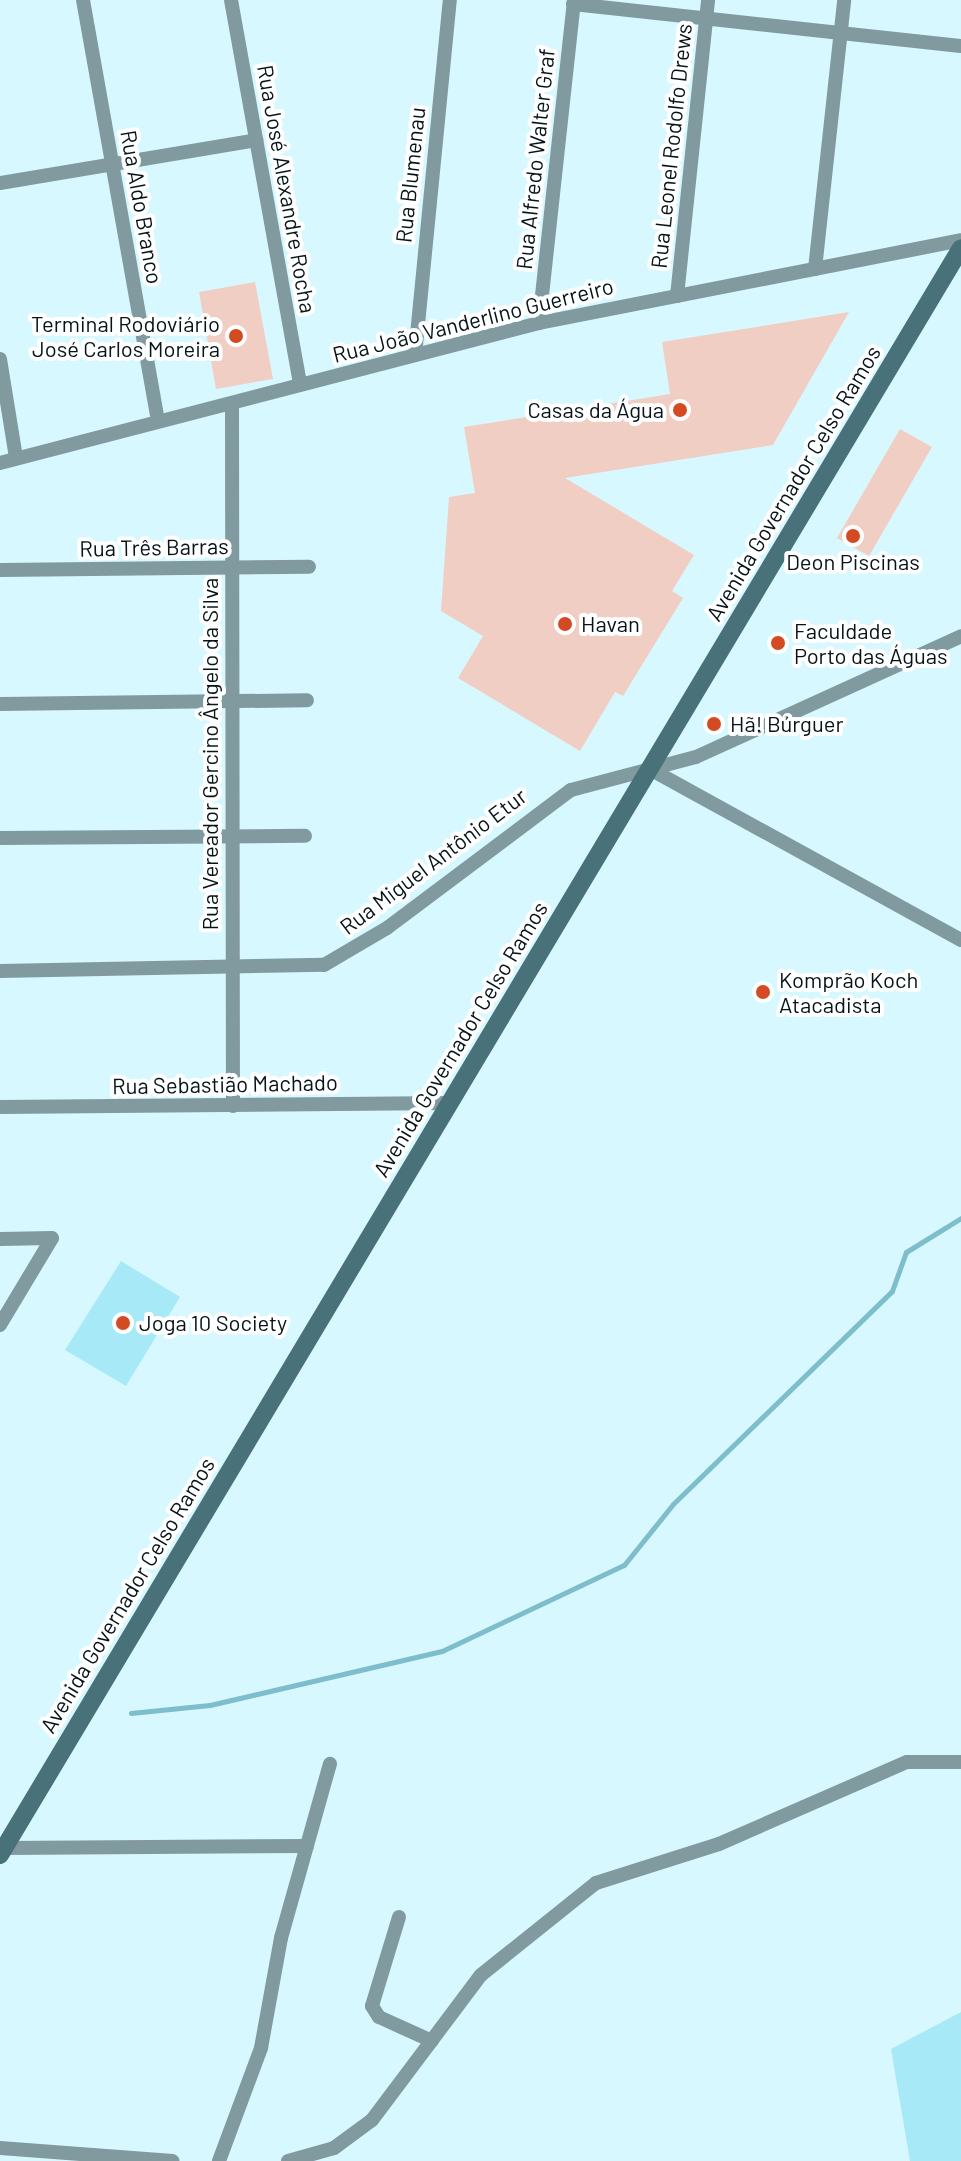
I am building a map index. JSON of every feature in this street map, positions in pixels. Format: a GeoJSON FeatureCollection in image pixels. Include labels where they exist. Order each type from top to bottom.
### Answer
{"type":"FeatureCollection","features":[{"type":"Feature","properties":{"kind":"main road","name":"Avenida Governador Celso Ramos"},"geometry":{"type":"LineString","coordinates":[[2,1851],[961,248]]}},
{"type":"Feature","properties":{"kind":"street","name":"Rua Aldo Branco"},"geometry":{"type":"LineString","coordinates":[[83,0],[158,421]]}},
{"type":"Feature","properties":{"kind":"street","name":"Rua José Alexandre Rocha"},"geometry":{"type":"LineString","coordinates":[[231,0],[300,385]]}},
{"type":"Feature","properties":{"kind":"street","name":"Rua Blumenau"},"geometry":{"type":"LineString","coordinates":[[415,355],[450,0]]}},
{"type":"Feature","properties":{"kind":"street","name":"Rua Leonel Rodolfo Drews"},"geometry":{"type":"LineString","coordinates":[[677,296],[708,0]]}},
{"type":"Feature","properties":{"kind":"street"},"geometry":{"type":"LineString","coordinates":[[815,269],[844,0]]}},
{"type":"Feature","properties":{"kind":"street"},"geometry":{"type":"LineString","coordinates":[[574,2],[961,46]]}},
{"type":"Feature","properties":{"kind":"street","name":"Rua Alfredo Walter Graf"},"geometry":{"type":"LineString","coordinates":[[539,323],[574,2]]}},
{"type":"Feature","properties":{"kind":"street"},"geometry":{"type":"LineString","coordinates":[[0,183],[256,140]]}},
{"type":"Feature","properties":{"kind":"street","name":"Rua João Vanderlino Guerreiro"},"geometry":{"type":"LineString","coordinates":[[0,463],[539,323],[961,240]]}},
{"type":"Feature","properties":{"kind":"street"},"geometry":{"type":"LineString","coordinates":[[0,359],[16,458]]}},
{"type":"Feature","properties":{"kind":"street","name":"Rua Vereador Gercino Ângelo da Silva"},"geometry":{"type":"LineString","coordinates":[[232,403],[233,1106]]}},
{"type":"Feature","properties":{"kind":"street","name":"Rua Três Barras"},"geometry":{"type":"LineString","coordinates":[[0,570],[309,567]]}},
{"type":"Feature","properties":{"kind":"street","name":"Rua Miguel Antônio Etur"},"geometry":{"type":"LineString","coordinates":[[0,971],[233,970],[332,962],[546,804],[598,779],[696,757],[961,636]]}},
{"type":"Feature","properties":{"kind":"street"},"geometry":{"type":"LineString","coordinates":[[0,704],[307,700]]}},
{"type":"Feature","properties":{"kind":"street"},"geometry":{"type":"LineString","coordinates":[[650,769],[961,940]]}},
{"type":"Feature","properties":{"kind":"street"},"geometry":{"type":"LineString","coordinates":[[0,838],[305,836]]}},
{"type":"Feature","properties":{"kind":"street","name":"Rua Sebastião Machado"},"geometry":{"type":"LineString","coordinates":[[0,1107],[450,1103]]}},
{"type":"Feature","properties":{"kind":"street"},"geometry":{"type":"LineString","coordinates":[[0,1239],[52,1238],[0,1325]]}},
{"type":"Feature","properties":{"kind":"street"},"geometry":{"type":"LineString","coordinates":[[288,2161],[334,2148],[372,2120],[501,1956],[596,1883],[719,1844],[907,1762],[961,1762]]}},
{"type":"Feature","properties":{"kind":"street"},"geometry":{"type":"LineString","coordinates":[[219,2161],[261,2048],[307,1846],[330,1764]]}},
{"type":"Feature","properties":{"kind":"street"},"geometry":{"type":"LineString","coordinates":[[2,1851],[307,1846]]}},
{"type":"Feature","properties":{"kind":"street"},"geometry":{"type":"LineString","coordinates":[[399,1917],[372,2006],[379,2017],[432,2041]]}},
{"type":"Feature","properties":{"kind":"street"},"geometry":{"type":"LineString","coordinates":[[0,2148],[173,2161]]}},
{"type":"Feature","properties":{"kind":"shaded area","name":"Joga 10 Society"},"geometry":{"type":"Polygon","coordinates":[[[121,1261],[180,1297],[126,1386],[65,1350],[121,1261]]]}},
{"type":"Feature","properties":{"kind":"shaded area"},"geometry":{"type":"Polygon","coordinates":[[[961,2012],[961,2161],[910,2161],[891,2049],[961,2012]]]}},
{"type":"Feature","properties":{"kind":"building","name":"Terminal Rodoviário José Carlos Moreira"},"geometry":{"type":"Polygon","coordinates":[[[255,282],[273,379],[216,389],[199,292],[255,282]]]}},
{"type":"Feature","properties":{"kind":"building"},"geometry":{"type":"Polygon","coordinates":[[[849,312],[773,445],[565,478],[694,555],[672,591],[683,598],[623,696],[615,692],[580,751],[458,678],[483,636],[441,611],[449,497],[475,493],[464,427],[670,394],[662,342],[849,312]]]}},
{"type":"Feature","properties":{"kind":"building"},"geometry":{"type":"Polygon","coordinates":[[[900,429],[932,447],[869,556],[837,538],[900,429]]]}},
{"type":"Feature","properties":{"kind":"waterway"},"geometry":{"type":"LineString","coordinates":[[131,1713],[210,1705],[442,1651],[624,1565],[673,1504],[892,1291],[906,1252],[961,1218]]}},
{"type":"Feature","properties":{"kind":"place","name":"Terminal Rodoviário José Carlos Moreira"},"geometry":{"type":"Point","coordinates":[236,336]}},
{"type":"Feature","properties":{"kind":"place","name":"Casas da Água"},"geometry":{"type":"Point","coordinates":[680,410]}},
{"type":"Feature","properties":{"kind":"place","name":"Deon Piscinas"},"geometry":{"type":"Point","coordinates":[853,536]}},
{"type":"Feature","properties":{"kind":"place","name":"Havan"},"geometry":{"type":"Point","coordinates":[565,624]}},
{"type":"Feature","properties":{"kind":"place","name":"Faculdade Porto das Águas"},"geometry":{"type":"Point","coordinates":[778,643]}},
{"type":"Feature","properties":{"kind":"place","name":"Hã! Búrguer"},"geometry":{"type":"Point","coordinates":[714,724]}},
{"type":"Feature","properties":{"kind":"place","name":"Komprão Koch Atacadista"},"geometry":{"type":"Point","coordinates":[763,992]}},
{"type":"Feature","properties":{"kind":"place","name":"Joga 10 Society"},"geometry":{"type":"Point","coordinates":[123,1323]}}]}
